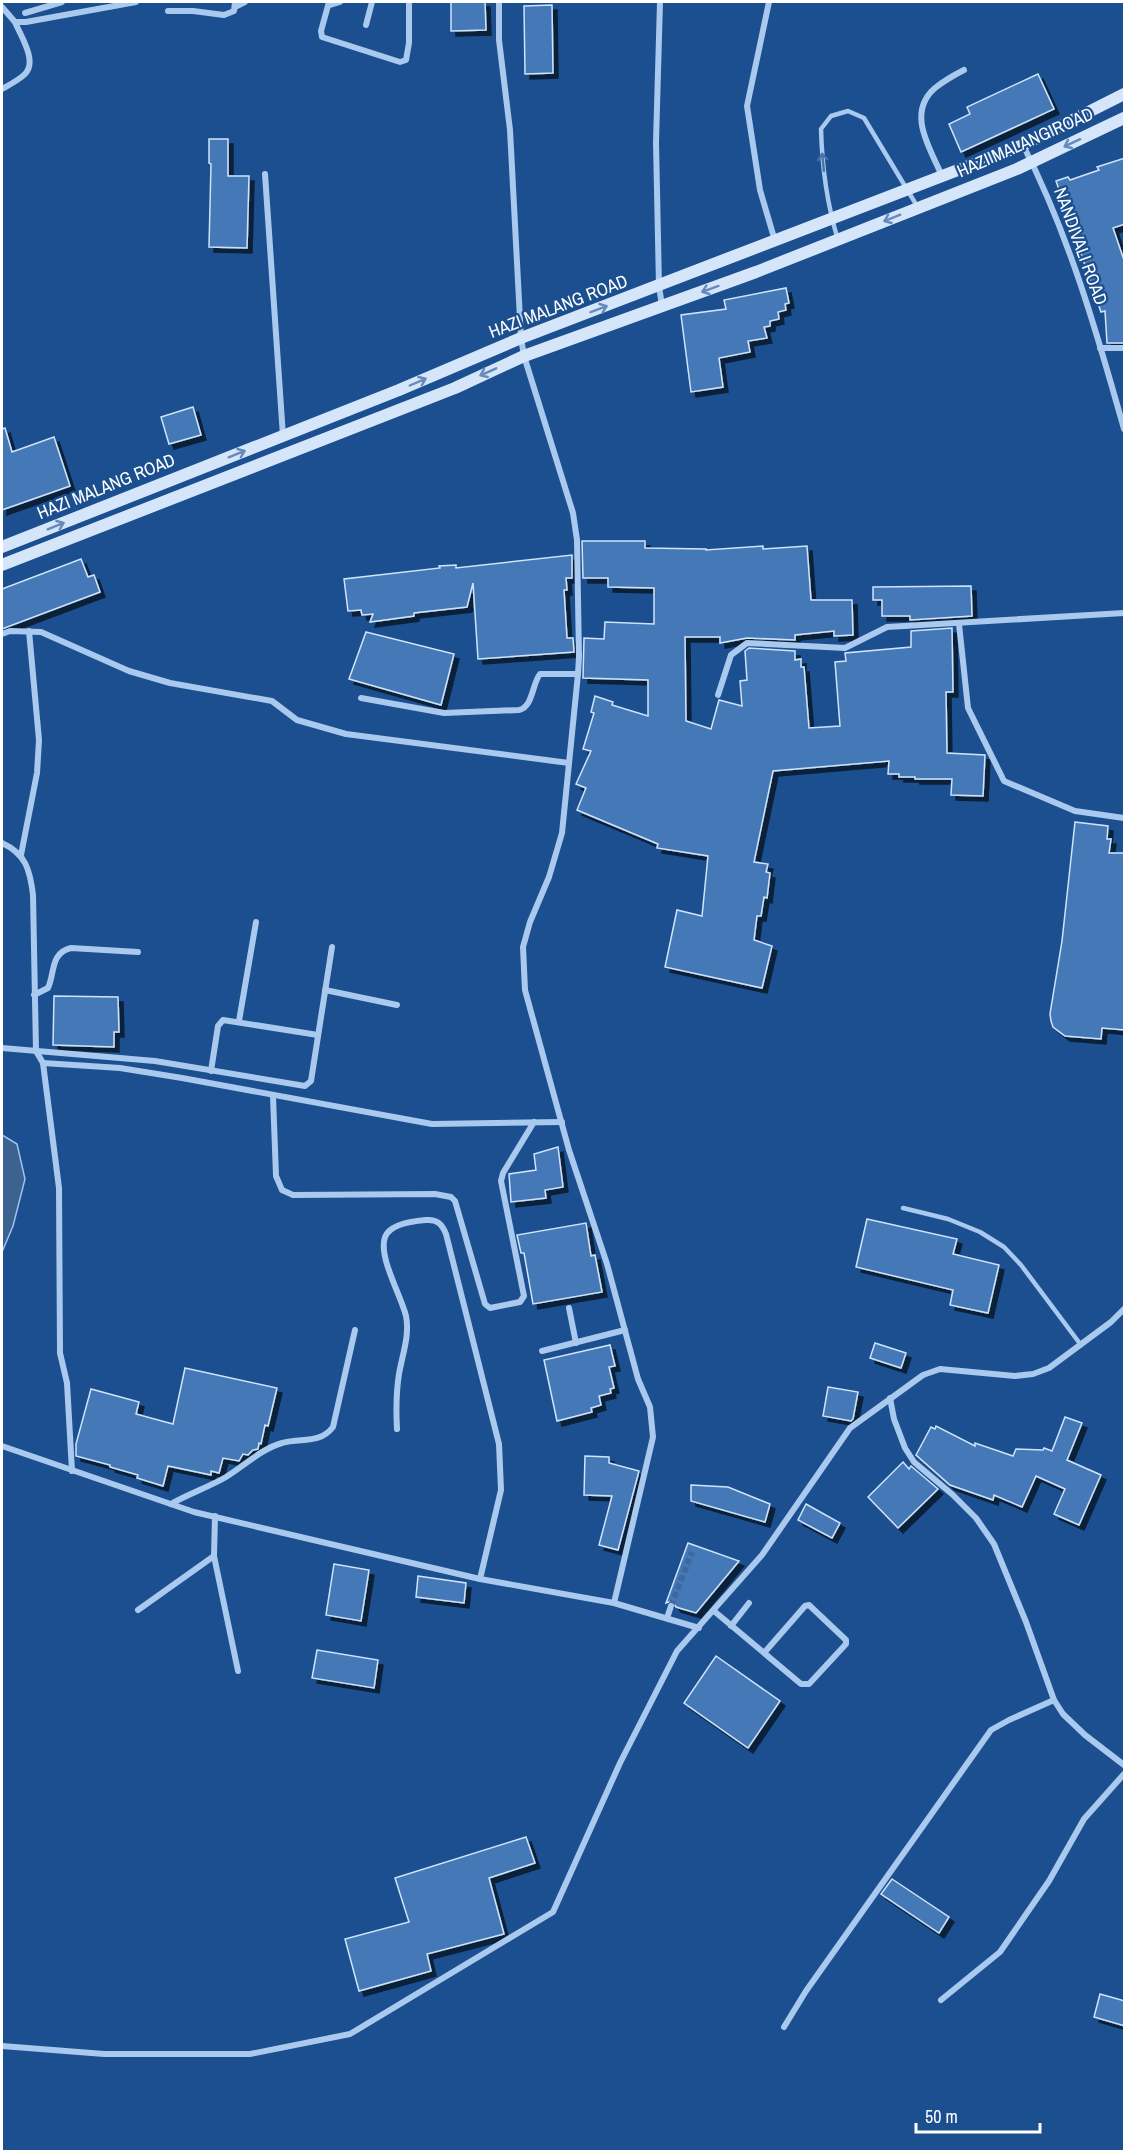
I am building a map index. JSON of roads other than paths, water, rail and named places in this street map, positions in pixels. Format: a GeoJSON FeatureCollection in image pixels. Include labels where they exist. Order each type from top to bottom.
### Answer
{"type":"FeatureCollection","features":[{"type":"Feature","properties":{"kind":"main road","name":"HAZI MALANG ROAD"},"geometry":{"type":"LineString","coordinates":[[2,547],[399,390],[521,338],[1023,145],[1125,93]]}},
{"type":"Feature","properties":{"kind":"main road","name":"HAZI MALANG ROAD"},"geometry":{"type":"LineString","coordinates":[[2,565],[455,388],[524,356],[662,307],[838,240],[1032,161],[1125,118]]}},
{"type":"Feature","properties":{"kind":"street"},"geometry":{"type":"LineString","coordinates":[[25,13],[62,2]]}},
{"type":"Feature","properties":{"kind":"street"},"geometry":{"type":"LineString","coordinates":[[15,22],[136,2]]}},
{"type":"Feature","properties":{"kind":"street"},"geometry":{"type":"LineString","coordinates":[[168,11],[194,11],[224,15],[234,11],[235,4],[245,2]]}},
{"type":"Feature","properties":{"kind":"street"},"geometry":{"type":"LineString","coordinates":[[340,2],[329,3],[321,31],[322,38],[400,62],[406,60],[409,50],[409,2]]}},
{"type":"Feature","properties":{"kind":"street"},"geometry":{"type":"LineString","coordinates":[[366,25],[372,2]]}},
{"type":"Feature","properties":{"kind":"street"},"geometry":{"type":"LineString","coordinates":[[499,2],[499,40],[510,130],[521,338],[524,356],[573,513],[577,540],[579,657],[562,833],[549,878],[530,922],[523,947],[525,990],[562,1122],[607,1264],[638,1379],[650,1407],[653,1437],[614,1603]]}},
{"type":"Feature","properties":{"kind":"street"},"geometry":{"type":"LineString","coordinates":[[660,2],[656,142],[658,286],[662,307]]}},
{"type":"Feature","properties":{"kind":"street"},"geometry":{"type":"LineString","coordinates":[[769,2],[747,106],[760,190],[775,242]]}},
{"type":"Feature","properties":{"kind":"street"},"geometry":{"type":"LineString","coordinates":[[2,7],[15,22],[31,61],[30,68],[25,75],[2,89]]}},
{"type":"Feature","properties":{"kind":"street"},"geometry":{"type":"LineString","coordinates":[[942,176],[923,131],[921,108],[925,99],[935,88],[964,70]]}},
{"type":"Feature","properties":{"kind":"street","name":"NANDIVALI ROAD"},"geometry":{"type":"LineString","coordinates":[[1023,145],[1047,193],[1067,244],[1125,429]]}},
{"type":"Feature","properties":{"kind":"street"},"geometry":{"type":"LineString","coordinates":[[265,174],[283,436]]}},
{"type":"Feature","properties":{"kind":"street"},"geometry":{"type":"LineString","coordinates":[[1100,348],[1125,348]]}},
{"type":"Feature","properties":{"kind":"street"},"geometry":{"type":"LineString","coordinates":[[718,695],[731,655],[747,643],[845,648],[888,627],[1125,613]]}},
{"type":"Feature","properties":{"kind":"street"},"geometry":{"type":"LineString","coordinates":[[959,624],[968,708],[1004,781],[1074,811],[1125,818]]}},
{"type":"Feature","properties":{"kind":"street"},"geometry":{"type":"LineString","coordinates":[[2,634],[10,631],[41,632],[129,671],[170,683],[272,701],[297,720],[346,734],[569,763]]}},
{"type":"Feature","properties":{"kind":"street"},"geometry":{"type":"LineString","coordinates":[[29,631],[39,740],[37,773],[21,855],[30,876],[33,895],[36,1051],[43,1063],[59,1188],[60,1353],[67,1383],[72,1471]]}},
{"type":"Feature","properties":{"kind":"street"},"geometry":{"type":"LineString","coordinates":[[361,698],[444,713],[519,710],[525,709],[528,705],[535,680],[540,674],[578,674]]}},
{"type":"Feature","properties":{"kind":"street"},"geometry":{"type":"LineString","coordinates":[[2,843],[21,855]]}},
{"type":"Feature","properties":{"kind":"street"},"geometry":{"type":"LineString","coordinates":[[239,1021],[256,922]]}},
{"type":"Feature","properties":{"kind":"street"},"geometry":{"type":"LineString","coordinates":[[2,1048],[155,1061],[309,1085],[332,947]]}},
{"type":"Feature","properties":{"kind":"street"},"geometry":{"type":"LineString","coordinates":[[34,995],[48,988],[56,958],[64,950],[71,948],[138,952]]}},
{"type":"Feature","properties":{"kind":"street"},"geometry":{"type":"LineString","coordinates":[[325,990],[396,1005]]}},
{"type":"Feature","properties":{"kind":"street"},"geometry":{"type":"LineString","coordinates":[[211,1071],[219,1023],[228,1019],[318,1035]]}},
{"type":"Feature","properties":{"kind":"street"},"geometry":{"type":"LineString","coordinates":[[43,1063],[120,1068],[432,1124],[562,1122]]}},
{"type":"Feature","properties":{"kind":"street"},"geometry":{"type":"LineString","coordinates":[[273,1096],[276,1176],[282,1190],[293,1196],[435,1194],[451,1197],[455,1201],[485,1304],[490,1308],[520,1302],[524,1296],[501,1181],[503,1173],[534,1122]]}},
{"type":"Feature","properties":{"kind":"street"},"geometry":{"type":"LineString","coordinates":[[397,1429],[396,1397],[407,1333],[406,1317],[383,1251],[385,1237],[393,1227],[433,1220],[443,1226],[446,1234],[499,1444],[501,1490],[480,1579]]}},
{"type":"Feature","properties":{"kind":"street"},"geometry":{"type":"LineString","coordinates":[[569,1308],[576,1343]]}},
{"type":"Feature","properties":{"kind":"street"},"geometry":{"type":"LineString","coordinates":[[2,2046],[104,2054],[250,2054],[350,2034],[553,1912],[620,1763],[677,1651],[762,1555],[850,1428],[923,1375],[940,1369],[1015,1376],[1033,1374],[1049,1368],[1124,1312]]}},
{"type":"Feature","properties":{"kind":"street"},"geometry":{"type":"LineString","coordinates":[[171,1504],[224,1478],[280,1443],[317,1439],[328,1433],[333,1426],[355,1330]]}},
{"type":"Feature","properties":{"kind":"street"},"geometry":{"type":"LineString","coordinates":[[542,1351],[625,1330]]}},
{"type":"Feature","properties":{"kind":"street"},"geometry":{"type":"LineString","coordinates":[[890,1398],[894,1419],[905,1448],[915,1462],[976,1518],[994,1544],[1026,1622],[1054,1700],[1085,1735],[1125,1765]]}},
{"type":"Feature","properties":{"kind":"street"},"geometry":{"type":"LineString","coordinates":[[2,1446],[171,1504],[215,1516],[480,1579],[614,1603],[699,1628]]}},
{"type":"Feature","properties":{"kind":"street"},"geometry":{"type":"LineString","coordinates":[[215,1516],[214,1556],[238,1671]]}},
{"type":"Feature","properties":{"kind":"street"},"geometry":{"type":"LineString","coordinates":[[138,1610],[214,1556]]}},
{"type":"Feature","properties":{"kind":"street"},"geometry":{"type":"LineString","coordinates":[[731,1626],[749,1603]]}},
{"type":"Feature","properties":{"kind":"street"},"geometry":{"type":"LineString","coordinates":[[714,1611],[731,1626],[801,1684],[804,1685],[808,1684],[846,1644],[846,1640],[809,1605],[764,1653]]}},
{"type":"Feature","properties":{"kind":"street"},"geometry":{"type":"LineString","coordinates":[[667,1618],[671,1606]]}},
{"type":"Feature","properties":{"kind":"street"},"geometry":{"type":"LineString","coordinates":[[784,2027],[806,1991],[991,1730],[1054,1700]]}},
{"type":"Feature","properties":{"kind":"street"},"geometry":{"type":"LineString","coordinates":[[941,2000],[1000,1952],[1049,1881],[1084,1819],[1125,1774]]}},
{"type":"Feature","properties":{"kind":"lane"},"geometry":{"type":"LineString","coordinates":[[838,240],[825,182],[820,129],[831,116],[848,111],[864,118],[918,208]]}},
{"type":"Feature","properties":{"kind":"lane"},"geometry":{"type":"LineString","coordinates":[[903,1208],[948,1219],[980,1232],[1004,1246],[1021,1265],[1080,1345]]}},
{"type":"Feature","properties":{"kind":"water"},"geometry":{"type":"Polygon","coordinates":[[[2,1135],[17,1144],[25,1179],[13,1226],[2,1252],[2,1135]]]}},
{"type":"Feature","properties":{"kind":"tunnel"},"geometry":{"type":"LineString","coordinates":[[671,1606],[692,1552]]}}]}
